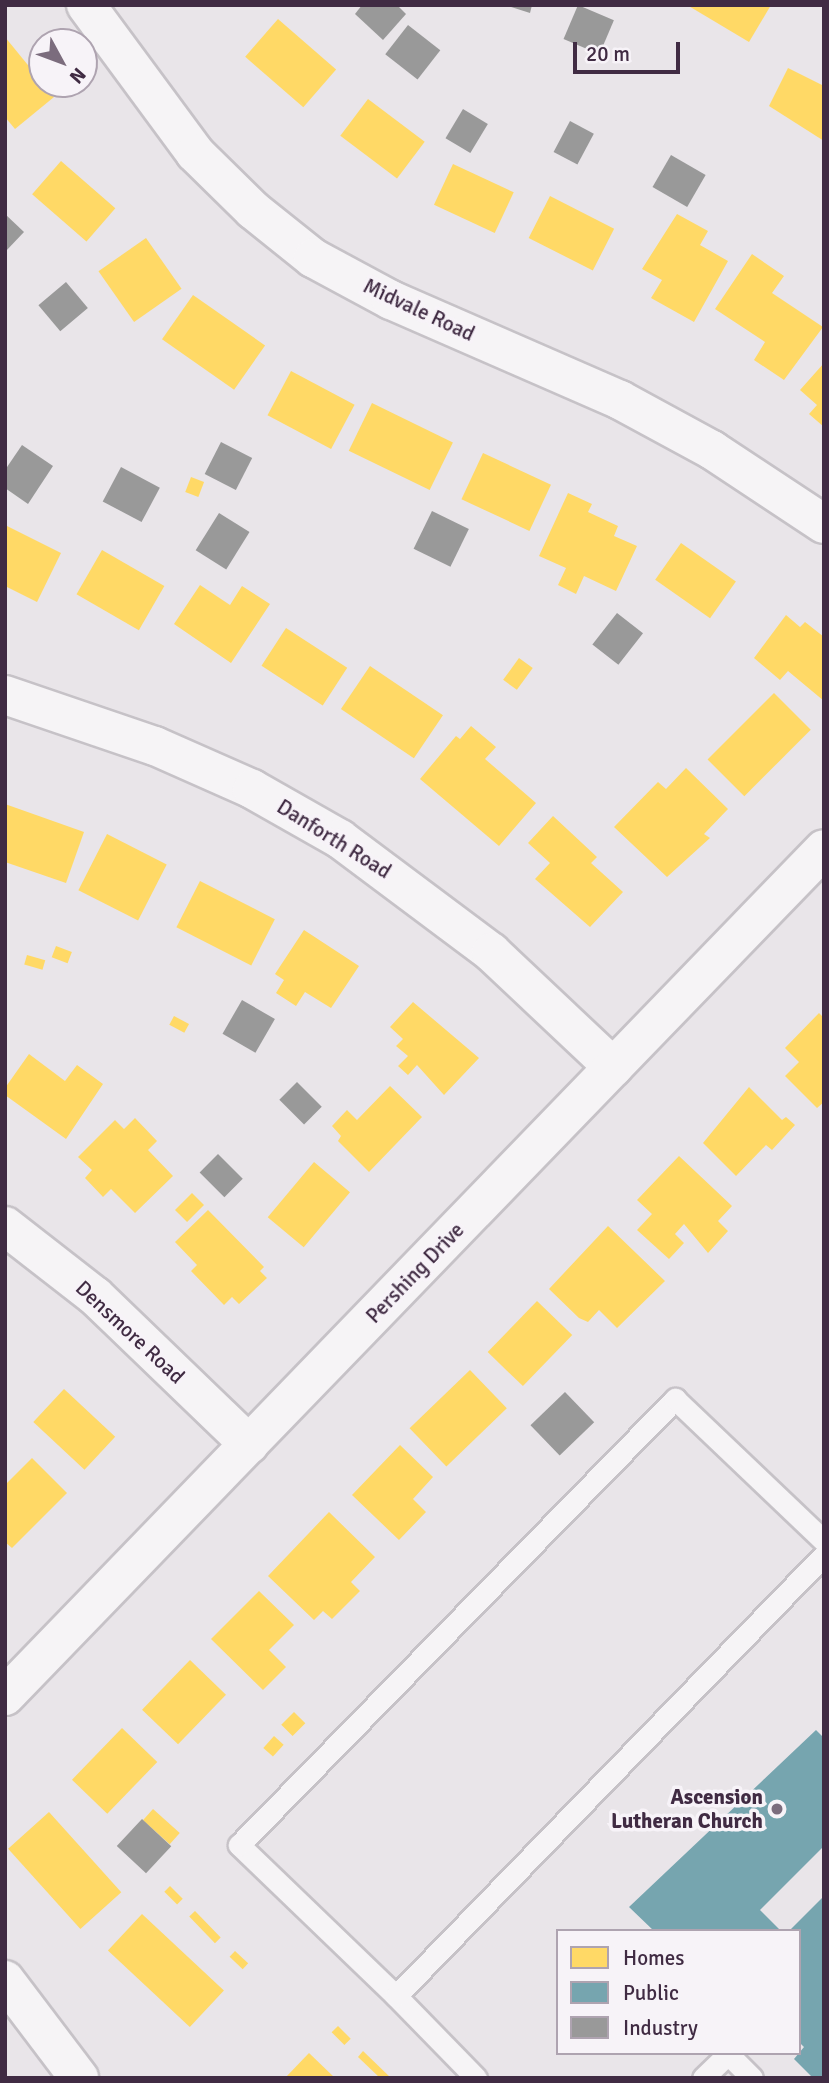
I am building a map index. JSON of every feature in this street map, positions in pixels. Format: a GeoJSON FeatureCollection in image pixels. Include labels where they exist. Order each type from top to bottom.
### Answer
{"type":"FeatureCollection","features":[{"type":"Feature","properties":{"kind":"street","name":"Midvale Road"},"geometry":{"type":"LineString","coordinates":[[86,5],[195,153],[253,210],[313,258],[391,300],[621,400],[712,450],[824,524]]}},
{"type":"Feature","properties":{"kind":"street","name":"Danforth Road"},"geometry":{"type":"LineString","coordinates":[[5,695],[167,751],[253,789],[340,839],[491,952],[613,1067]]}},
{"type":"Feature","properties":{"kind":"street","name":"Pershing Drive"},"geometry":{"type":"LineString","coordinates":[[5,1696],[824,849]]}},
{"type":"Feature","properties":{"kind":"street","name":"Densmore Road"},"geometry":{"type":"LineString","coordinates":[[5,1226],[95,1296],[249,1444]]}},
{"type":"Feature","properties":{"kind":"street"},"geometry":{"type":"LineString","coordinates":[[5,1980],[79,2078]]}},
{"type":"Feature","properties":{"kind":"lane"},"geometry":{"type":"LineString","coordinates":[[476,2078],[396,1996],[239,1845],[675,1399],[824,1541]]}},
{"type":"Feature","properties":{"kind":"lane"},"geometry":{"type":"LineString","coordinates":[[396,1996],[824,1555]]}},
{"type":"Feature","properties":{"kind":"lane"},"geometry":{"type":"LineString","coordinates":[[703,2078],[727,2055]]}},
{"type":"Feature","properties":{"kind":"lane"},"geometry":{"type":"LineString","coordinates":[[729,2055],[752,2078]]}},
{"type":"Feature","properties":{"kind":"building: Homes"},"geometry":{"type":"Polygon","coordinates":[[[687,5],[771,5],[749,42],[687,5]]]}},
{"type":"Feature","properties":{"kind":"building: Homes"},"geometry":{"type":"Polygon","coordinates":[[[278,19],[336,70],[303,107],[245,57],[278,19]]]}},
{"type":"Feature","properties":{"kind":"building: Homes"},"geometry":{"type":"Polygon","coordinates":[[[5,37],[28,65],[28,98],[53,98],[15,129],[5,117],[5,37]]]}},
{"type":"Feature","properties":{"kind":"building: Homes"},"geometry":{"type":"Polygon","coordinates":[[[788,68],[824,86],[824,141],[769,106],[788,68]]]}},
{"type":"Feature","properties":{"kind":"building: Homes"},"geometry":{"type":"Polygon","coordinates":[[[368,99],[425,142],[397,178],[340,136],[368,99]]]}},
{"type":"Feature","properties":{"kind":"building: Homes"},"geometry":{"type":"Polygon","coordinates":[[[61,161],[115,208],[86,241],[32,194],[61,161]]]}},
{"type":"Feature","properties":{"kind":"building: Homes"},"geometry":{"type":"Polygon","coordinates":[[[453,164],[514,192],[495,233],[434,205],[453,164]]]}},
{"type":"Feature","properties":{"kind":"building: Homes"},"geometry":{"type":"Polygon","coordinates":[[[550,196],[614,229],[593,271],[529,238],[550,196]]]}},
{"type":"Feature","properties":{"kind":"building: Homes"},"geometry":{"type":"Polygon","coordinates":[[[677,214],[708,231],[700,245],[728,261],[694,322],[651,298],[662,280],[642,269],[677,214]]]}},
{"type":"Feature","properties":{"kind":"building: Homes"},"geometry":{"type":"Polygon","coordinates":[[[146,238],[182,289],[134,322],[98,271],[146,238]]]}},
{"type":"Feature","properties":{"kind":"building: Homes"},"geometry":{"type":"Polygon","coordinates":[[[752,254],[784,276],[772,293],[823,327],[784,380],[754,360],[765,342],[715,309],[752,254]]]}},
{"type":"Feature","properties":{"kind":"building: Homes"},"geometry":{"type":"Polygon","coordinates":[[[193,295],[265,345],[234,390],[162,339],[193,295]]]}},
{"type":"Feature","properties":{"kind":"building: Homes"},"geometry":{"type":"Polygon","coordinates":[[[824,363],[824,427],[809,414],[817,405],[800,390],[824,363]]]}},
{"type":"Feature","properties":{"kind":"building: Homes"},"geometry":{"type":"Polygon","coordinates":[[[291,371],[355,405],[331,449],[268,415],[291,371]]]}},
{"type":"Feature","properties":{"kind":"building: Homes"},"geometry":{"type":"Polygon","coordinates":[[[372,403],[453,442],[430,490],[349,451],[372,403]]]}},
{"type":"Feature","properties":{"kind":"building: Homes"},"geometry":{"type":"Polygon","coordinates":[[[483,453],[551,485],[529,531],[461,499],[483,453]]]}},
{"type":"Feature","properties":{"kind":"building: Homes"},"geometry":{"type":"Polygon","coordinates":[[[191,477],[204,482],[198,497],[185,492],[191,477]]]}},
{"type":"Feature","properties":{"kind":"building: Homes"},"geometry":{"type":"Polygon","coordinates":[[[568,493],[592,504],[588,512],[618,526],[614,536],[637,546],[616,591],[584,576],[576,594],[558,585],[566,568],[539,556],[568,493]]]}},
{"type":"Feature","properties":{"kind":"building: Homes"},"geometry":{"type":"Polygon","coordinates":[[[5,525],[61,553],[37,602],[5,586],[5,525]]]}},
{"type":"Feature","properties":{"kind":"building: Homes"},"geometry":{"type":"Polygon","coordinates":[[[681,543],[736,581],[710,618],[655,580],[681,543]]]}},
{"type":"Feature","properties":{"kind":"building: Homes"},"geometry":{"type":"Polygon","coordinates":[[[102,550],[164,586],[139,630],[76,594],[102,550]]]}},
{"type":"Feature","properties":{"kind":"building: Homes"},"geometry":{"type":"Polygon","coordinates":[[[200,585],[230,605],[242,586],[270,604],[231,663],[174,624],[200,585]]]}},
{"type":"Feature","properties":{"kind":"building: Homes"},"geometry":{"type":"Polygon","coordinates":[[[786,615],[800,627],[805,622],[824,637],[824,701],[788,671],[780,680],[754,658],[786,615]]]}},
{"type":"Feature","properties":{"kind":"building: Homes"},"geometry":{"type":"Polygon","coordinates":[[[286,628],[347,668],[323,705],[261,666],[286,628]]]}},
{"type":"Feature","properties":{"kind":"building: Homes"},"geometry":{"type":"Polygon","coordinates":[[[519,658],[533,668],[517,690],[503,680],[519,658]]]}},
{"type":"Feature","properties":{"kind":"building: Homes"},"geometry":{"type":"Polygon","coordinates":[[[370,666],[443,715],[414,758],[341,709],[370,666]]]}},
{"type":"Feature","properties":{"kind":"building: Homes"},"geometry":{"type":"Polygon","coordinates":[[[774,693],[811,730],[744,796],[708,759],[774,693]]]}},
{"type":"Feature","properties":{"kind":"building: Homes"},"geometry":{"type":"Polygon","coordinates":[[[471,726],[496,747],[485,759],[536,803],[499,846],[420,779],[456,736],[460,739],[471,726]]]}},
{"type":"Feature","properties":{"kind":"building: Homes"},"geometry":{"type":"Polygon","coordinates":[[[686,768],[728,809],[704,834],[710,838],[667,877],[614,827],[658,782],[666,789],[686,768]]]}},
{"type":"Feature","properties":{"kind":"building: Homes"},"geometry":{"type":"Polygon","coordinates":[[[5,804],[84,832],[66,883],[5,862],[5,804]]]}},
{"type":"Feature","properties":{"kind":"building: Homes"},"geometry":{"type":"Polygon","coordinates":[[[553,816],[597,857],[591,863],[623,892],[590,927],[535,879],[550,863],[528,843],[553,816]]]}},
{"type":"Feature","properties":{"kind":"building: Homes"},"geometry":{"type":"Polygon","coordinates":[[[107,834],[167,864],[138,921],[78,890],[107,834]]]}},
{"type":"Feature","properties":{"kind":"building: Homes"},"geometry":{"type":"Polygon","coordinates":[[[200,881],[275,919],[251,965],[176,927],[200,881]]]}},
{"type":"Feature","properties":{"kind":"building: Homes"},"geometry":{"type":"Polygon","coordinates":[[[304,930],[359,966],[331,1008],[305,992],[296,1006],[276,993],[284,980],[275,974],[304,930]]]}},
{"type":"Feature","properties":{"kind":"building: Homes"},"geometry":{"type":"Polygon","coordinates":[[[56,946],[72,952],[68,963],[52,957],[56,946]]]}},
{"type":"Feature","properties":{"kind":"building: Homes"},"geometry":{"type":"Polygon","coordinates":[[[27,955],[45,960],[43,970],[24,965],[27,955]]]}},
{"type":"Feature","properties":{"kind":"building: Homes"},"geometry":{"type":"Polygon","coordinates":[[[413,1002],[479,1058],[444,1095],[417,1065],[408,1075],[398,1066],[408,1056],[396,1046],[403,1039],[390,1027],[413,1002]]]}},
{"type":"Feature","properties":{"kind":"building: Homes"},"geometry":{"type":"Polygon","coordinates":[[[819,1013],[824,1018],[824,1102],[817,1108],[785,1076],[799,1062],[785,1048],[819,1013]]]}},
{"type":"Feature","properties":{"kind":"building: Homes"},"geometry":{"type":"Polygon","coordinates":[[[174,1016],[189,1024],[184,1033],[169,1025],[174,1016]]]}},
{"type":"Feature","properties":{"kind":"building: Homes"},"geometry":{"type":"Polygon","coordinates":[[[29,1054],[65,1081],[77,1065],[103,1084],[66,1139],[5,1095],[5,1088],[29,1054]]]}},
{"type":"Feature","properties":{"kind":"building: Homes"},"geometry":{"type":"Polygon","coordinates":[[[390,1086],[422,1117],[369,1172],[338,1141],[341,1136],[332,1126],[347,1110],[357,1120],[390,1086]]]}},
{"type":"Feature","properties":{"kind":"building: Homes"},"geometry":{"type":"Polygon","coordinates":[[[749,1087],[782,1120],[786,1117],[795,1125],[772,1150],[766,1145],[736,1176],[703,1143],[749,1087]]]}},
{"type":"Feature","properties":{"kind":"building: Homes"},"geometry":{"type":"Polygon","coordinates":[[[135,1118],[157,1141],[148,1150],[173,1176],[135,1213],[111,1189],[103,1197],[85,1178],[92,1170],[78,1157],[115,1120],[124,1129],[135,1118]]]}},
{"type":"Feature","properties":{"kind":"building: Homes"},"geometry":{"type":"Polygon","coordinates":[[[679,1156],[732,1206],[718,1221],[728,1231],[708,1253],[684,1224],[675,1234],[684,1243],[669,1259],[637,1230],[652,1214],[637,1200],[679,1156]]]}},
{"type":"Feature","properties":{"kind":"building: Homes"},"geometry":{"type":"Polygon","coordinates":[[[314,1162],[350,1192],[304,1247],[268,1217],[314,1162]]]}},
{"type":"Feature","properties":{"kind":"building: Homes"},"geometry":{"type":"Polygon","coordinates":[[[192,1193],[204,1205],[187,1222],[175,1210],[192,1193]]]}},
{"type":"Feature","properties":{"kind":"building: Homes"},"geometry":{"type":"Polygon","coordinates":[[[208,1210],[264,1267],[260,1271],[267,1278],[239,1304],[232,1297],[224,1305],[191,1271],[197,1265],[175,1242],[208,1210]]]}},
{"type":"Feature","properties":{"kind":"building: Homes"},"geometry":{"type":"Polygon","coordinates":[[[608,1226],[665,1281],[617,1328],[599,1310],[588,1322],[579,1318],[549,1289],[608,1226]]]}},
{"type":"Feature","properties":{"kind":"building: Homes"},"geometry":{"type":"Polygon","coordinates":[[[537,1301],[572,1335],[523,1386],[488,1352],[537,1301]]]}},
{"type":"Feature","properties":{"kind":"building: Homes"},"geometry":{"type":"Polygon","coordinates":[[[470,1370],[507,1408],[446,1466],[410,1428],[470,1370]]]}},
{"type":"Feature","properties":{"kind":"building: Homes"},"geometry":{"type":"Polygon","coordinates":[[[64,1389],[115,1437],[85,1470],[33,1422],[64,1389]]]}},
{"type":"Feature","properties":{"kind":"building: Homes"},"geometry":{"type":"Polygon","coordinates":[[[400,1445],[433,1477],[413,1499],[426,1512],[399,1540],[352,1495],[400,1445]]]}},
{"type":"Feature","properties":{"kind":"building: Homes"},"geometry":{"type":"Polygon","coordinates":[[[32,1458],[67,1493],[12,1548],[5,1542],[5,1485],[32,1458]]]}},
{"type":"Feature","properties":{"kind":"building: Homes"},"geometry":{"type":"Polygon","coordinates":[[[329,1512],[375,1557],[351,1582],[360,1591],[332,1619],[323,1611],[314,1620],[268,1576],[329,1512]]]}},
{"type":"Feature","properties":{"kind":"building: Homes"},"geometry":{"type":"Polygon","coordinates":[[[259,1591],[294,1625],[269,1650],[286,1667],[263,1690],[211,1639],[259,1591]]]}},
{"type":"Feature","properties":{"kind":"building: Homes"},"geometry":{"type":"Polygon","coordinates":[[[190,1660],[226,1695],[178,1744],[142,1710],[190,1660]]]}},
{"type":"Feature","properties":{"kind":"building: Homes"},"geometry":{"type":"Polygon","coordinates":[[[294,1712],[305,1723],[293,1736],[281,1725],[294,1712]]]}},
{"type":"Feature","properties":{"kind":"building: Homes"},"geometry":{"type":"Polygon","coordinates":[[[122,1728],[157,1762],[107,1814],[72,1780],[122,1728]]]}},
{"type":"Feature","properties":{"kind":"building: Homes"},"geometry":{"type":"Polygon","coordinates":[[[274,1736],[284,1745],[273,1757],[263,1748],[274,1736]]]}},
{"type":"Feature","properties":{"kind":"building: Homes"},"geometry":{"type":"Polygon","coordinates":[[[153,1809],[180,1833],[170,1844],[143,1820],[153,1809]]]}},
{"type":"Feature","properties":{"kind":"building: Homes"},"geometry":{"type":"Polygon","coordinates":[[[49,1812],[121,1892],[80,1929],[8,1849],[49,1812]]]}},
{"type":"Feature","properties":{"kind":"building: Homes"},"geometry":{"type":"Polygon","coordinates":[[[170,1886],[183,1899],[177,1904],[164,1892],[170,1886]]]}},
{"type":"Feature","properties":{"kind":"building: Homes"},"geometry":{"type":"Polygon","coordinates":[[[195,1911],[221,1938],[215,1943],[189,1917],[195,1911]]]}},
{"type":"Feature","properties":{"kind":"building: Homes"},"geometry":{"type":"Polygon","coordinates":[[[142,1914],[224,1990],[190,2027],[108,1951],[142,1914]]]}},
{"type":"Feature","properties":{"kind":"building: Homes"},"geometry":{"type":"Polygon","coordinates":[[[235,1951],[248,1963],[243,1969],[230,1957],[235,1951]]]}},
{"type":"Feature","properties":{"kind":"building: Homes"},"geometry":{"type":"Polygon","coordinates":[[[338,2026],[351,2039],[344,2045],[332,2032],[338,2026]]]}},
{"type":"Feature","properties":{"kind":"building: Homes"},"geometry":{"type":"Polygon","coordinates":[[[363,2051],[391,2078],[380,2078],[358,2057],[363,2051]]]}},
{"type":"Feature","properties":{"kind":"building: Homes"},"geometry":{"type":"Polygon","coordinates":[[[309,2053],[335,2078],[285,2078],[309,2053]]]}},
{"type":"Feature","properties":{"kind":"building: Public","name":"Ascension Lutheran Church"},"geometry":{"type":"Polygon","coordinates":[[[816,1730],[824,1738],[824,1846],[760,1910],[779,1929],[652,1929],[629,1907],[816,1730]]]}},
{"type":"Feature","properties":{"kind":"building: Public"},"geometry":{"type":"Polygon","coordinates":[[[824,1896],[824,2078],[813,2078],[794,2059],[801,2055],[804,2047],[801,2044],[801,1929],[791,1929],[824,1896]]]}},
{"type":"Feature","properties":{"kind":"building: Industry"},"geometry":{"type":"Polygon","coordinates":[[[362,5],[397,5],[406,14],[383,40],[355,14],[362,5]]]}},
{"type":"Feature","properties":{"kind":"building: Industry"},"geometry":{"type":"Polygon","coordinates":[[[505,5],[532,5],[530,13],[505,5]]]}},
{"type":"Feature","properties":{"kind":"building: Industry"},"geometry":{"type":"Polygon","coordinates":[[[578,5],[614,20],[599,54],[564,39],[578,5]]]}},
{"type":"Feature","properties":{"kind":"building: Industry"},"geometry":{"type":"Polygon","coordinates":[[[408,25],[440,50],[418,79],[385,54],[408,25]]]}},
{"type":"Feature","properties":{"kind":"building: Industry"},"geometry":{"type":"Polygon","coordinates":[[[463,109],[488,124],[470,153],[445,138],[463,109]]]}},
{"type":"Feature","properties":{"kind":"building: Industry"},"geometry":{"type":"Polygon","coordinates":[[[570,121],[594,134],[577,165],[554,152],[570,121]]]}},
{"type":"Feature","properties":{"kind":"building: Industry"},"geometry":{"type":"Polygon","coordinates":[[[671,155],[706,175],[687,207],[652,187],[671,155]]]}},
{"type":"Feature","properties":{"kind":"building: Industry"},"geometry":{"type":"Polygon","coordinates":[[[5,214],[24,232],[5,252],[5,214]]]}},
{"type":"Feature","properties":{"kind":"building: Industry"},"geometry":{"type":"Polygon","coordinates":[[[66,282],[88,308],[60,331],[38,305],[66,282]]]}},
{"type":"Feature","properties":{"kind":"building: Industry"},"geometry":{"type":"Polygon","coordinates":[[[221,442],[252,458],[236,490],[205,474],[221,442]]]}},
{"type":"Feature","properties":{"kind":"building: Industry"},"geometry":{"type":"Polygon","coordinates":[[[22,445],[53,466],[28,504],[5,488],[5,470],[22,445]]]}},
{"type":"Feature","properties":{"kind":"building: Industry"},"geometry":{"type":"Polygon","coordinates":[[[121,467],[160,488],[142,522],[103,501],[121,467]]]}},
{"type":"Feature","properties":{"kind":"building: Industry"},"geometry":{"type":"Polygon","coordinates":[[[432,511],[469,529],[450,567],[414,549],[432,511]]]}},
{"type":"Feature","properties":{"kind":"building: Industry"},"geometry":{"type":"Polygon","coordinates":[[[219,513],[250,532],[226,569],[196,550],[219,513]]]}},
{"type":"Feature","properties":{"kind":"building: Industry"},"geometry":{"type":"Polygon","coordinates":[[[617,613],[643,633],[618,665],[592,645],[617,613]]]}},
{"type":"Feature","properties":{"kind":"building: Industry"},"geometry":{"type":"Polygon","coordinates":[[[242,1000],[275,1019],[255,1053],[223,1034],[242,1000]]]}},
{"type":"Feature","properties":{"kind":"building: Industry"},"geometry":{"type":"Polygon","coordinates":[[[297,1082],[322,1107],[304,1124],[279,1100],[297,1082]]]}},
{"type":"Feature","properties":{"kind":"building: Industry"},"geometry":{"type":"Polygon","coordinates":[[[218,1154],[243,1179],[224,1197],[200,1172],[218,1154]]]}},
{"type":"Feature","properties":{"kind":"building: Industry"},"geometry":{"type":"Polygon","coordinates":[[[565,1392],[594,1422],[560,1456],[530,1425],[565,1392]]]}},
{"type":"Feature","properties":{"kind":"building: Industry"},"geometry":{"type":"Polygon","coordinates":[[[142,1819],[171,1846],[146,1873],[117,1846],[142,1819]]]}},
{"type":"Feature","properties":{"kind":"place","name":"Ascension Lutheran Church"},"geometry":{"type":"Point","coordinates":[777,1809]}}]}
